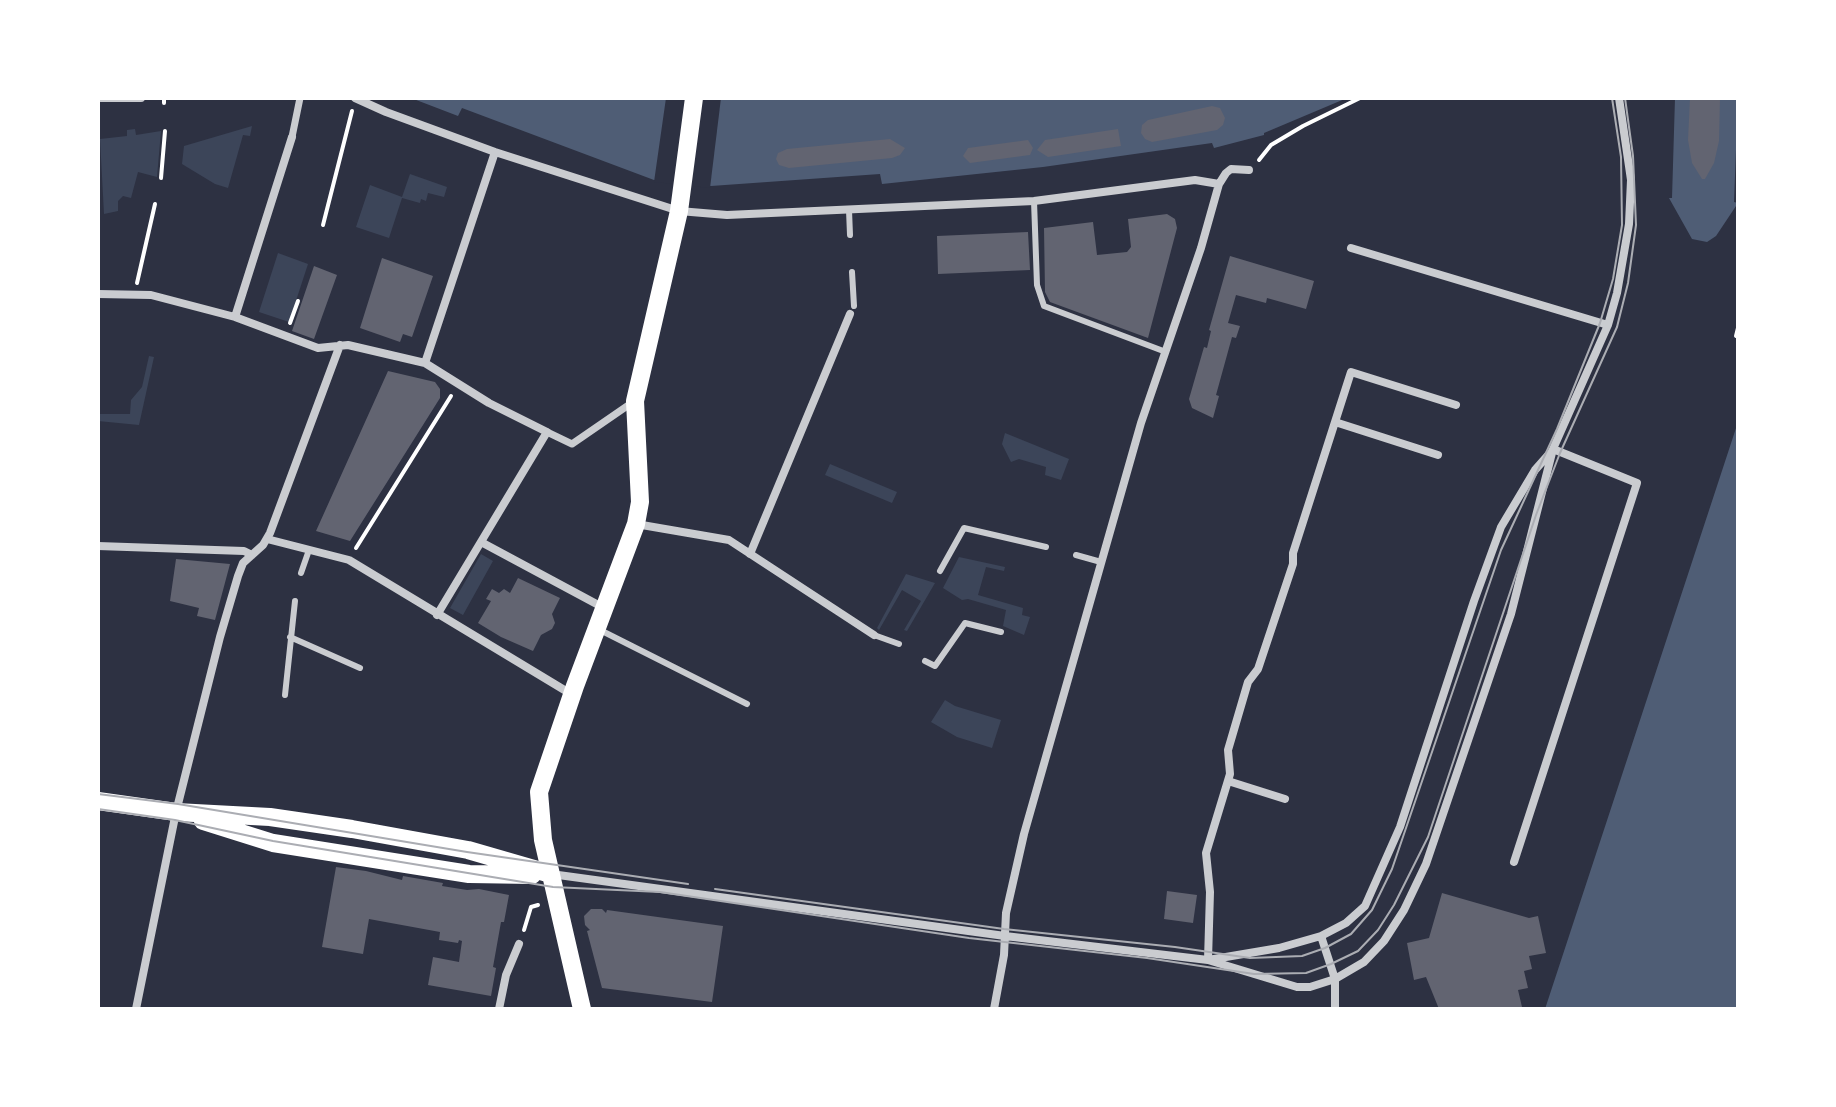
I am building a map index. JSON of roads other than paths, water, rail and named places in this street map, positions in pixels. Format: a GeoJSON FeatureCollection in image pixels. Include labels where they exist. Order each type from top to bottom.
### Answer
{"type":"FeatureCollection","features":[{"type":"Feature","properties":{"kind":"main road"},"geometry":{"type":"LineString","coordinates":[[582,1009],[543,840],[539,792],[636,524],[640,502],[635,401],[679,211],[694,98]]}},
{"type":"Feature","properties":{"kind":"main road"},"geometry":{"type":"LineString","coordinates":[[98,801],[176,812],[285,845],[469,874],[551,874]]}},
{"type":"Feature","properties":{"kind":"street"},"geometry":{"type":"LineString","coordinates":[[98,98],[141,98]]}},
{"type":"Feature","properties":{"kind":"street"},"geometry":{"type":"LineString","coordinates":[[235,317],[292,137],[300,98]]}},
{"type":"Feature","properties":{"kind":"street"},"geometry":{"type":"LineString","coordinates":[[355,98],[495,152],[679,211],[727,215],[1034,201],[1195,180],[1219,184]]}},
{"type":"Feature","properties":{"kind":"street"},"geometry":{"type":"LineString","coordinates":[[551,874],[1005,936],[1208,960],[1284,984],[1310,987],[1335,979],[1364,962],[1384,941],[1404,910],[1426,864],[1511,614],[1553,449],[1608,325],[1629,224],[1631,180],[1619,98]]}},
{"type":"Feature","properties":{"kind":"street"},"geometry":{"type":"LineString","coordinates":[[425,363],[495,152]]}},
{"type":"Feature","properties":{"kind":"street"},"geometry":{"type":"LineString","coordinates":[[994,1009],[1005,918],[1016,863],[1141,423],[1201,248],[1219,184],[1231,169],[1249,170]]}},
{"type":"Feature","properties":{"kind":"street"},"geometry":{"type":"LineString","coordinates":[[1351,248],[1608,325]]}},
{"type":"Feature","properties":{"kind":"street"},"geometry":{"type":"LineString","coordinates":[[98,294],[151,295],[235,317],[318,348],[340,345],[425,363],[489,403],[572,444],[635,401]]}},
{"type":"Feature","properties":{"kind":"street"},"geometry":{"type":"LineString","coordinates":[[750,554],[852,310]]}},
{"type":"Feature","properties":{"kind":"street"},"geometry":{"type":"LineString","coordinates":[[136,1009],[176,812],[238,576],[243,563],[267,539],[340,345]]}},
{"type":"Feature","properties":{"kind":"street"},"geometry":{"type":"LineString","coordinates":[[1208,960],[1210,892],[1206,853],[1230,774],[1228,750],[1248,682],[1258,669],[1268,639],[1351,372],[1456,405]]}},
{"type":"Feature","properties":{"kind":"street"},"geometry":{"type":"LineString","coordinates":[[1335,422],[1438,455]]}},
{"type":"Feature","properties":{"kind":"street"},"geometry":{"type":"LineString","coordinates":[[437,615],[547,432]]}},
{"type":"Feature","properties":{"kind":"street"},"geometry":{"type":"LineString","coordinates":[[1514,862],[1637,483],[1553,449]]}},
{"type":"Feature","properties":{"kind":"street"},"geometry":{"type":"LineString","coordinates":[[1208,960],[1279,948],[1321,936],[1346,923],[1365,906],[1385,866],[1501,527],[1535,470],[1553,449]]}},
{"type":"Feature","properties":{"kind":"street"},"geometry":{"type":"LineString","coordinates":[[636,524],[729,540],[874,635]]}},
{"type":"Feature","properties":{"kind":"street"},"geometry":{"type":"LineString","coordinates":[[267,539],[349,560],[572,695]]}},
{"type":"Feature","properties":{"kind":"street"},"geometry":{"type":"LineString","coordinates":[[481,542],[605,608]]}},
{"type":"Feature","properties":{"kind":"street"},"geometry":{"type":"LineString","coordinates":[[98,546],[244,551],[252,555]]}},
{"type":"Feature","properties":{"kind":"street"},"geometry":{"type":"LineString","coordinates":[[1228,781],[1285,799]]}},
{"type":"Feature","properties":{"kind":"street"},"geometry":{"type":"LineString","coordinates":[[1321,936],[1335,979],[1335,1009]]}},
{"type":"Feature","properties":{"kind":"street"},"geometry":{"type":"LineString","coordinates":[[499,1009],[506,975],[519,944]]}},
{"type":"Feature","properties":{"kind":"lane"},"geometry":{"type":"LineString","coordinates":[[1034,201],[1037,285],[1044,306],[1166,352]]}},
{"type":"Feature","properties":{"kind":"lane"},"geometry":{"type":"LineString","coordinates":[[849,210],[850,235]]}},
{"type":"Feature","properties":{"kind":"lane"},"geometry":{"type":"LineString","coordinates":[[852,272],[852,310]]}},
{"type":"Feature","properties":{"kind":"lane"},"geometry":{"type":"LineString","coordinates":[[940,571],[964,528],[1046,547]]}},
{"type":"Feature","properties":{"kind":"lane"},"geometry":{"type":"LineString","coordinates":[[301,573],[309,550]]}},
{"type":"Feature","properties":{"kind":"lane"},"geometry":{"type":"LineString","coordinates":[[1076,555],[1101,562]]}},
{"type":"Feature","properties":{"kind":"lane"},"geometry":{"type":"LineString","coordinates":[[285,695],[295,601]]}},
{"type":"Feature","properties":{"kind":"lane"},"geometry":{"type":"LineString","coordinates":[[925,661],[935,666],[965,623],[1001,632]]}},
{"type":"Feature","properties":{"kind":"lane"},"geometry":{"type":"LineString","coordinates":[[597,629],[747,704]]}},
{"type":"Feature","properties":{"kind":"lane"},"geometry":{"type":"LineString","coordinates":[[874,635],[899,644]]}},
{"type":"Feature","properties":{"kind":"lane"},"geometry":{"type":"LineString","coordinates":[[290,637],[360,668]]}},
{"type":"Feature","properties":{"kind":"tram line"},"geometry":{"type":"LineString","coordinates":[[715,889],[1004,929],[1250,958],[1302,956],[1351,934],[1372,910],[1392,869],[1501,550],[1557,429],[1600,323],[1613,279],[1622,225],[1621,157],[1612,98]]}},
{"type":"Feature","properties":{"kind":"tram line"},"geometry":{"type":"LineString","coordinates":[[98,809],[553,887],[660,892],[969,938],[1147,958],[1254,974],[1306,973],[1331,964],[1358,951],[1378,930],[1428,837],[1536,515],[1560,453],[1617,327],[1628,283],[1636,225],[1633,156],[1625,98]]}},
{"type":"Feature","properties":{"kind":"tram line"},"geometry":{"type":"LineString","coordinates":[[98,794],[688,884]]}}]}
